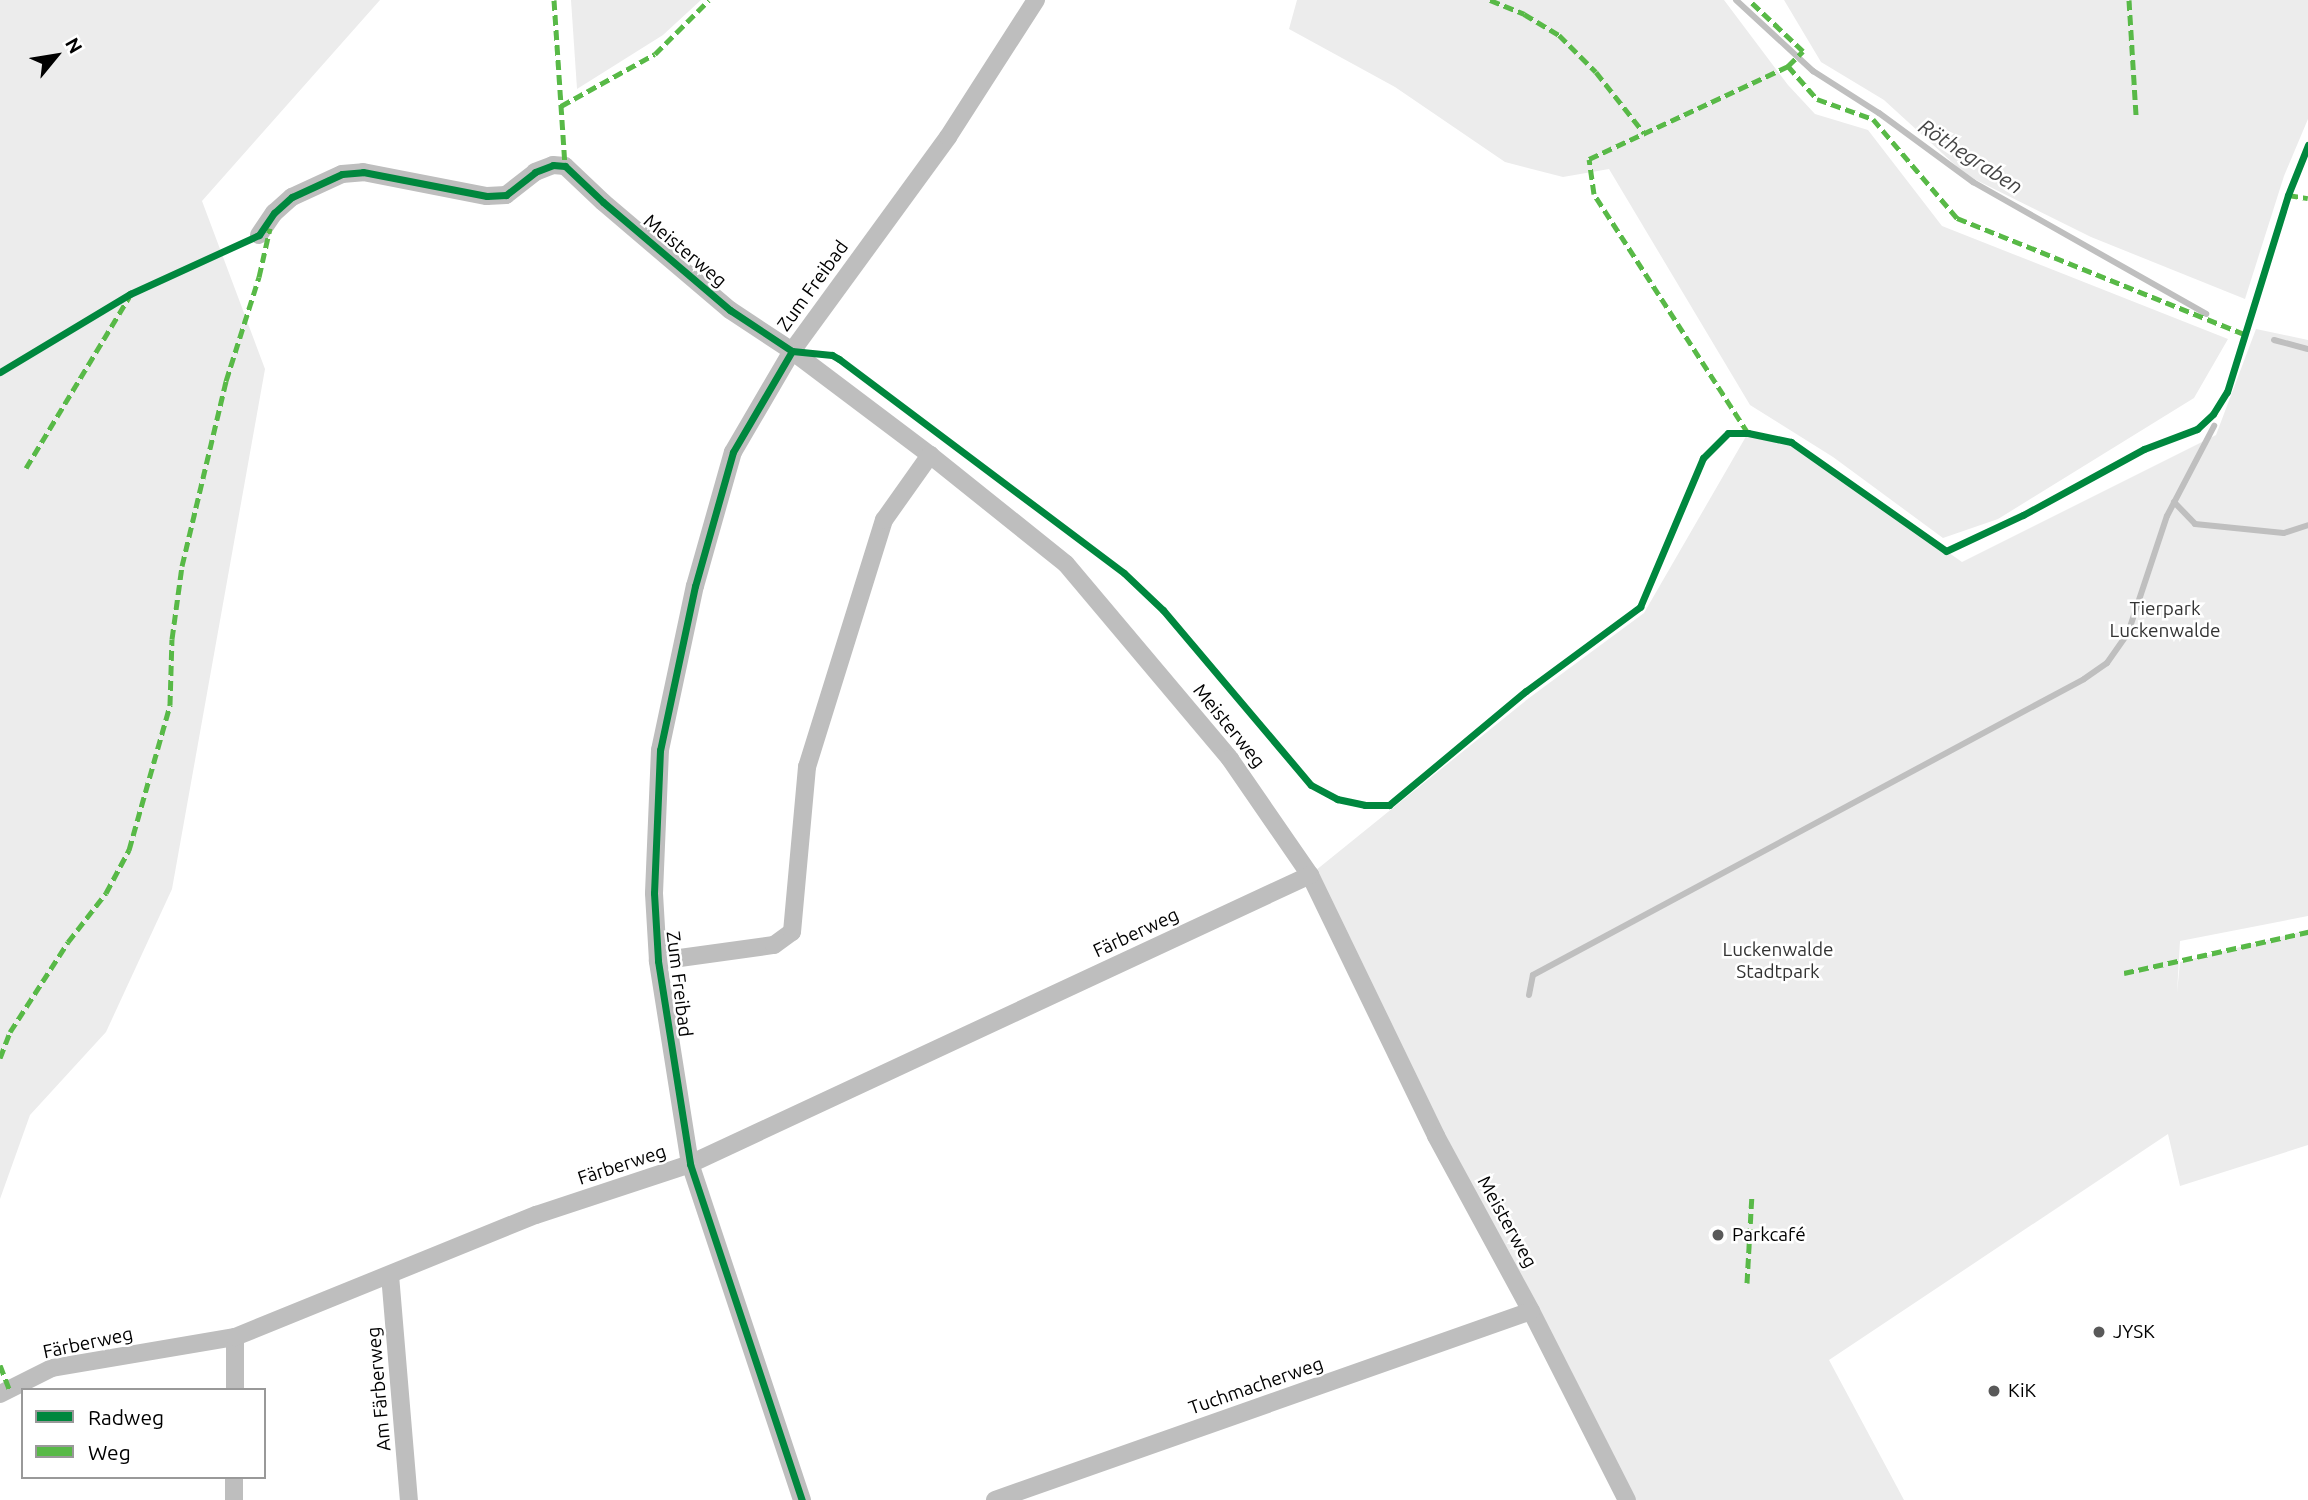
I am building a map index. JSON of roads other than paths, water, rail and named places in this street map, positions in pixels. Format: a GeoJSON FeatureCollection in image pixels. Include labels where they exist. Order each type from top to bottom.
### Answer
{"type":"FeatureCollection","features":[{"type":"Feature","properties":{"kind":"street","name":"Zum Freibad"},"geometry":{"type":"LineString","coordinates":[[802,1500],[690,1164],[657,961],[654,893],[660,750],[695,586],[733,452],[792,351],[948,137],[1036,0]]}},
{"type":"Feature","properties":{"kind":"street","name":"Meisterweg"},"geometry":{"type":"LineString","coordinates":[[259,235],[274,213],[292,197],[342,174],[363,173],[487,196],[506,195],[535,172],[553,164],[565,166],[730,310],[792,351],[930,455],[1066,564],[1230,759],[1310,875],[1436,1136],[1531,1311],[1627,1500]]}},
{"type":"Feature","properties":{"kind":"street","name":"Zum Freibad"},"geometry":{"type":"LineString","coordinates":[[657,961],[774,945],[792,932],[807,767],[884,520],[930,455]]}},
{"type":"Feature","properties":{"kind":"street","name":"Färberweg"},"geometry":{"type":"LineString","coordinates":[[0,1394],[52,1368],[235,1337],[536,1215],[690,1164],[1310,875]]}},
{"type":"Feature","properties":{"kind":"street","name":"Am Färberweg"},"geometry":{"type":"LineString","coordinates":[[390,1275],[410,1500]]}},
{"type":"Feature","properties":{"kind":"street","name":"Tuchmacherweg"},"geometry":{"type":"LineString","coordinates":[[995,1500],[1531,1311]]}},
{"type":"Feature","properties":{"kind":"street"},"geometry":{"type":"LineString","coordinates":[[235,1337],[235,1388]]}},
{"type":"Feature","properties":{"kind":"street"},"geometry":{"type":"LineString","coordinates":[[234,1479],[234,1500]]}},
{"type":"Feature","properties":{"kind":"waterway","name":"Röthegraben"},"geometry":{"type":"LineString","coordinates":[[1736,0],[1813,71],[1879,113],[1973,182],[2206,314]]}},
{"type":"Feature","properties":{"kind":"waterway","name":"Röthegraben"},"geometry":{"type":"LineString","coordinates":[[2274,340],[2308,349]]}},
{"type":"Feature","properties":{"kind":"waterway"},"geometry":{"type":"LineString","coordinates":[[1529,995],[1533,975],[2084,679],[2107,663],[2128,633],[2167,516],[2214,426]]}},
{"type":"Feature","properties":{"kind":"waterway"},"geometry":{"type":"LineString","coordinates":[[2174,502],[2195,524],[2284,533],[2308,525]]}},
{"type":"Feature","properties":{"kind":"place","name":"Parkcafé"},"geometry":{"type":"Point","coordinates":[1718,1235]}},
{"type":"Feature","properties":{"kind":"place","name":"JYSK"},"geometry":{"type":"Point","coordinates":[2099,1332]}},
{"type":"Feature","properties":{"kind":"place","name":"KiK"},"geometry":{"type":"Point","coordinates":[1994,1391]}},
{"type":"Feature","properties":{"kind":"park label","name":"Tierpark Luckenwalde"},"geometry":{"type":"Point","coordinates":[2165,620]}},
{"type":"Feature","properties":{"kind":"park label","name":"Luckenwalde Stadtpark"},"geometry":{"type":"Point","coordinates":[1778,961]}}]}
